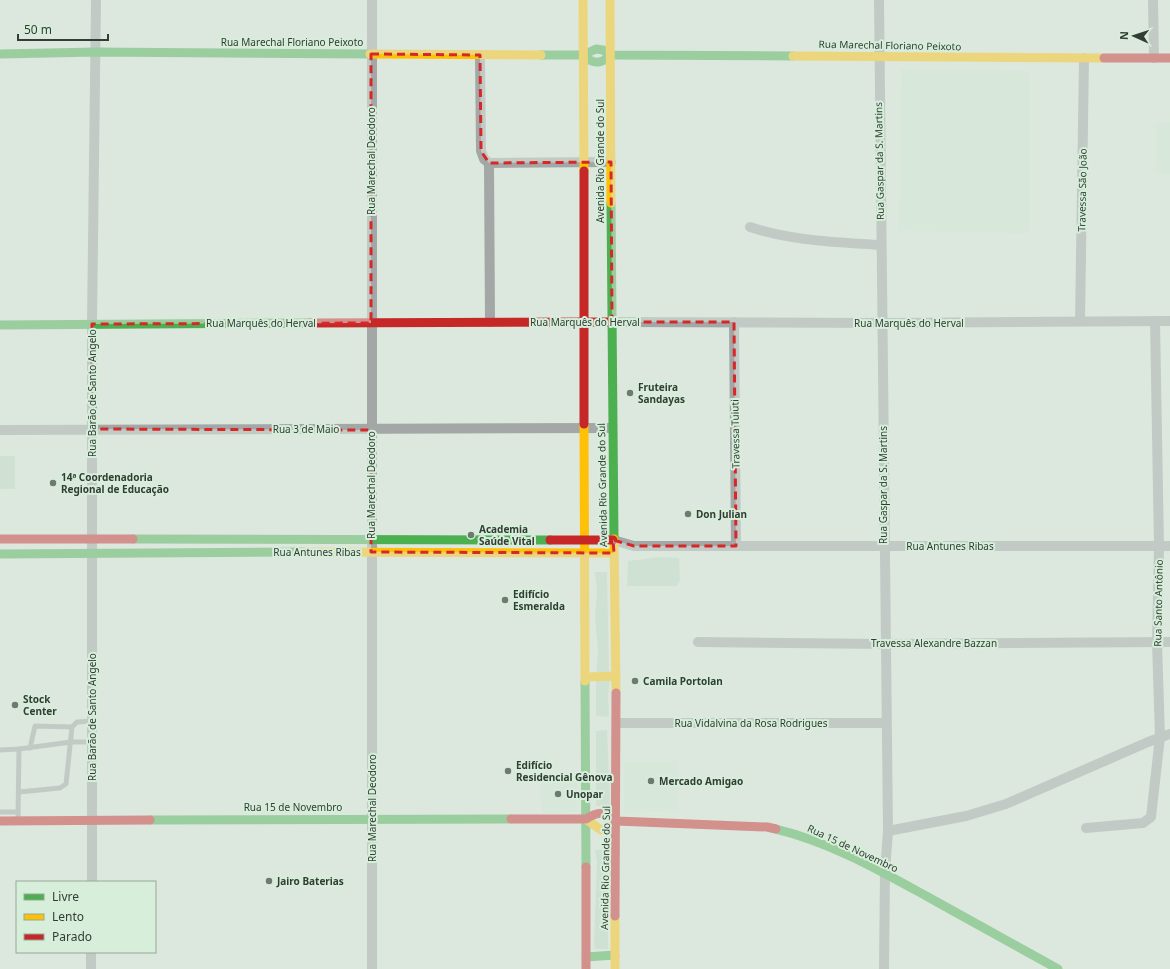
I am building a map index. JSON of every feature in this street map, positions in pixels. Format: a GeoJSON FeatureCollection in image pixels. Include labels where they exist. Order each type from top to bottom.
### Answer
{"type":"FeatureCollection","features":[{"type":"Feature","properties":{"kind":"street","name":"Rua Barão de Santo Angelo"},"geometry":{"type":"LineString","coordinates":[[92,881],[92,324],[96,0]]}},
{"type":"Feature","properties":{"kind":"street","name":"Rua Marechal Deodoro"},"geometry":{"type":"LineString","coordinates":[[372,0],[372,969]]}},
{"type":"Feature","properties":{"kind":"street","name":"Avenida Rio Grande do Sul"},"geometry":{"type":"LineString","coordinates":[[583,0],[586,540],[586,969]]}},
{"type":"Feature","properties":{"kind":"street","name":"Avenida Rio Grande do Sul"},"geometry":{"type":"LineString","coordinates":[[610,0],[613,540],[617,723],[615,969]]}},
{"type":"Feature","properties":{"kind":"street","name":"Rua Gaspar da S. Martins"},"geometry":{"type":"LineString","coordinates":[[879,0],[878,55],[882,323],[883,546],[888,831],[885,873],[884,969]]}},
{"type":"Feature","properties":{"kind":"street"},"geometry":{"type":"LineString","coordinates":[[1153,0],[1154,58]]}},
{"type":"Feature","properties":{"kind":"street","name":"Rua Marechal Floriano Peixoto"},"geometry":{"type":"LineString","coordinates":[[0,54],[96,52],[583,55],[591,49],[598,48],[606,50],[610,54],[1170,58]]}},
{"type":"Feature","properties":{"kind":"street","name":"Rua Marechal Floriano Peixoto"},"geometry":{"type":"LineString","coordinates":[[583,55],[590,61],[598,63],[606,60],[610,54]]}},
{"type":"Feature","properties":{"kind":"street"},"geometry":{"type":"LineString","coordinates":[[480,55],[481,151],[484,159],[489,163],[611,162]]}},
{"type":"Feature","properties":{"kind":"street","name":"Travessa São João"},"geometry":{"type":"LineString","coordinates":[[1080,321],[1084,58]]}},
{"type":"Feature","properties":{"kind":"street"},"geometry":{"type":"LineString","coordinates":[[489,163],[490,322]]}},
{"type":"Feature","properties":{"kind":"street"},"geometry":{"type":"LineString","coordinates":[[750,227],[773,235],[798,239],[880,245]]}},
{"type":"Feature","properties":{"kind":"street","name":"Rua Santo Antônio"},"geometry":{"type":"LineString","coordinates":[[1086,828],[1143,823],[1151,817],[1165,735],[1157,642],[1159,546],[1155,321]]}},
{"type":"Feature","properties":{"kind":"street","name":"Rua Marquês do Herval"},"geometry":{"type":"LineString","coordinates":[[0,324],[490,322],[882,323],[1170,321]]}},
{"type":"Feature","properties":{"kind":"street","name":"Travessa Tuiuti"},"geometry":{"type":"LineString","coordinates":[[734,322],[736,546]]}},
{"type":"Feature","properties":{"kind":"street","name":"Rua 3 de Maio"},"geometry":{"type":"LineString","coordinates":[[0,430],[371,430],[612,428]]}},
{"type":"Feature","properties":{"kind":"street","name":"Rua Antunes Ribas"},"geometry":{"type":"LineString","coordinates":[[0,539],[613,540],[634,546],[1170,546]]}},
{"type":"Feature","properties":{"kind":"street","name":"Rua Antunes Ribas"},"geometry":{"type":"LineString","coordinates":[[0,554],[371,552],[614,553],[634,546]]}},
{"type":"Feature","properties":{"kind":"street","name":"Travessa Alexandre Bazzan"},"geometry":{"type":"LineString","coordinates":[[698,642],[885,644],[1170,642]]}},
{"type":"Feature","properties":{"kind":"street"},"geometry":{"type":"LineString","coordinates":[[586,677],[616,676]]}},
{"type":"Feature","properties":{"kind":"street","name":"Rua Vidalvina da Rosa Rodrigues"},"geometry":{"type":"LineString","coordinates":[[617,723],[886,723]]}},
{"type":"Feature","properties":{"kind":"street"},"geometry":{"type":"LineString","coordinates":[[888,831],[966,816],[1006,804],[1165,735]]}},
{"type":"Feature","properties":{"kind":"street","name":"Rua 15 de Novembro"},"geometry":{"type":"LineString","coordinates":[[0,820],[18,816],[92,819],[586,819],[595,813],[602,811],[610,814],[617,821],[767,827],[797,834],[824,844],[885,873],[1058,969]]}},
{"type":"Feature","properties":{"kind":"street","name":"Rua 15 de Novembro"},"geometry":{"type":"LineString","coordinates":[[586,819],[595,828],[602,830],[609,828],[617,821]]}},
{"type":"Feature","properties":{"kind":"street"},"geometry":{"type":"LineString","coordinates":[[91,953],[91,969]]}},
{"type":"Feature","properties":{"kind":"street"},"geometry":{"type":"LineString","coordinates":[[586,957],[615,956]]}},
{"type":"Feature","properties":{"kind":"lane"},"geometry":{"type":"LineString","coordinates":[[19,792],[60,788],[66,784],[72,727],[77,722],[92,721]]}},
{"type":"Feature","properties":{"kind":"lane"},"geometry":{"type":"LineString","coordinates":[[30,748],[35,726],[72,727]]}},
{"type":"Feature","properties":{"kind":"lane"},"geometry":{"type":"LineString","coordinates":[[0,750],[30,748],[71,742],[92,742]]}},
{"type":"Feature","properties":{"kind":"lane"},"geometry":{"type":"LineString","coordinates":[[0,812],[18,816],[19,749]]}},
{"type":"Feature","properties":{"kind":"highlighted area"},"geometry":{"type":"Polygon","coordinates":[[[371,54],[480,55],[481,151],[489,163],[611,162],[612,322],[734,322],[736,546],[634,546],[613,540],[614,553],[371,552],[371,430],[92,429],[92,324],[371,323],[371,54]]]}},
{"type":"Feature","properties":{"kind":"shaded area"},"geometry":{"type":"Polygon","coordinates":[[[901,69],[1029,71],[1029,233],[899,231],[901,69]]]}},
{"type":"Feature","properties":{"kind":"shaded area"},"geometry":{"type":"Polygon","coordinates":[[[1156,122],[1170,122],[1170,174],[1156,174],[1156,122]]]}},
{"type":"Feature","properties":{"kind":"shaded area"},"geometry":{"type":"Polygon","coordinates":[[[0,456],[15,456],[15,489],[0,489],[0,456]]]}},
{"type":"Feature","properties":{"kind":"shaded area"},"geometry":{"type":"Polygon","coordinates":[[[660,557],[679,558],[680,580],[677,586],[627,586],[628,561],[660,557]]]}},
{"type":"Feature","properties":{"kind":"shaded area"},"geometry":{"type":"Polygon","coordinates":[[[595,572],[607,572],[609,673],[596,676],[598,649],[595,618],[597,591],[595,572]]]}},
{"type":"Feature","properties":{"kind":"shaded area"},"geometry":{"type":"Polygon","coordinates":[[[596,678],[610,679],[608,696],[609,717],[596,716],[596,678]]]}},
{"type":"Feature","properties":{"kind":"shaded area"},"geometry":{"type":"Polygon","coordinates":[[[607,730],[610,806],[596,806],[596,731],[607,730]]]}},
{"type":"Feature","properties":{"kind":"shaded area","name":"Mercado Amigao"},"geometry":{"type":"Polygon","coordinates":[[[624,761],[678,761],[679,811],[624,813],[624,761]]]}},
{"type":"Feature","properties":{"kind":"shaded area","name":"Unopar"},"geometry":{"type":"Polygon","coordinates":[[[541,775],[578,776],[577,812],[542,813],[540,796],[541,775]]]}},
{"type":"Feature","properties":{"kind":"shaded area"},"geometry":{"type":"Polygon","coordinates":[[[608,849],[613,857],[608,873],[608,949],[595,949],[597,863],[595,850],[608,849]]]}},
{"type":"Feature","properties":{"kind":"traffic: fast"},"geometry":{"type":"LineString","coordinates":[[541,55],[583,55],[596,49],[603,50],[610,55],[793,56]]}},
{"type":"Feature","properties":{"kind":"traffic: fast"},"geometry":{"type":"LineString","coordinates":[[0,54],[96,52],[370,54]]}},
{"type":"Feature","properties":{"kind":"traffic: fast"},"geometry":{"type":"LineString","coordinates":[[583,55],[593,62],[600,62],[610,55]]}},
{"type":"Feature","properties":{"kind":"traffic: fast"},"geometry":{"type":"LineString","coordinates":[[611,203],[614,539]]}},
{"type":"Feature","properties":{"kind":"traffic: fast"},"geometry":{"type":"LineString","coordinates":[[0,325],[309,323]]}},
{"type":"Feature","properties":{"kind":"traffic: fast"},"geometry":{"type":"LineString","coordinates":[[133,539],[550,540]]}},
{"type":"Feature","properties":{"kind":"traffic: fast"},"geometry":{"type":"LineString","coordinates":[[0,554],[303,552]]}},
{"type":"Feature","properties":{"kind":"traffic: fast"},"geometry":{"type":"LineString","coordinates":[[585,681],[586,867]]}},
{"type":"Feature","properties":{"kind":"traffic: fast"},"geometry":{"type":"LineString","coordinates":[[150,820],[511,819]]}},
{"type":"Feature","properties":{"kind":"traffic: fast"},"geometry":{"type":"LineString","coordinates":[[776,829],[816,841],[873,867],[1058,969]]}},
{"type":"Feature","properties":{"kind":"traffic: fast"},"geometry":{"type":"LineString","coordinates":[[586,957],[615,955]]}},
{"type":"Feature","properties":{"kind":"traffic: slow"},"geometry":{"type":"LineString","coordinates":[[583,0],[584,171]]}},
{"type":"Feature","properties":{"kind":"traffic: slow"},"geometry":{"type":"LineString","coordinates":[[610,0],[611,203]]}},
{"type":"Feature","properties":{"kind":"traffic: slow"},"geometry":{"type":"LineString","coordinates":[[370,54],[541,55]]}},
{"type":"Feature","properties":{"kind":"traffic: slow"},"geometry":{"type":"LineString","coordinates":[[793,56],[1104,58]]}},
{"type":"Feature","properties":{"kind":"traffic: slow"},"geometry":{"type":"LineString","coordinates":[[584,424],[585,681]]}},
{"type":"Feature","properties":{"kind":"traffic: slow"},"geometry":{"type":"LineString","coordinates":[[614,539],[616,693]]}},
{"type":"Feature","properties":{"kind":"traffic: slow"},"geometry":{"type":"LineString","coordinates":[[303,552],[614,553]]}},
{"type":"Feature","properties":{"kind":"traffic: slow"},"geometry":{"type":"LineString","coordinates":[[586,677],[616,676]]}},
{"type":"Feature","properties":{"kind":"traffic: slow"},"geometry":{"type":"LineString","coordinates":[[586,819],[601,830],[608,828],[617,821]]}},
{"type":"Feature","properties":{"kind":"traffic: slow"},"geometry":{"type":"LineString","coordinates":[[615,916],[615,969]]}},
{"type":"Feature","properties":{"kind":"traffic: jam"},"geometry":{"type":"LineString","coordinates":[[1104,58],[1170,58]]}},
{"type":"Feature","properties":{"kind":"traffic: jam"},"geometry":{"type":"LineString","coordinates":[[584,171],[584,424]]}},
{"type":"Feature","properties":{"kind":"traffic: jam"},"geometry":{"type":"LineString","coordinates":[[309,323],[612,322]]}},
{"type":"Feature","properties":{"kind":"traffic: jam"},"geometry":{"type":"LineString","coordinates":[[0,539],[133,539]]}},
{"type":"Feature","properties":{"kind":"traffic: jam"},"geometry":{"type":"LineString","coordinates":[[550,540],[613,540]]}},
{"type":"Feature","properties":{"kind":"traffic: jam"},"geometry":{"type":"LineString","coordinates":[[615,916],[616,693]]}},
{"type":"Feature","properties":{"kind":"traffic: jam"},"geometry":{"type":"LineString","coordinates":[[511,819],[586,819],[598,813],[602,813],[609,815],[617,821],[767,827],[776,829]]}},
{"type":"Feature","properties":{"kind":"traffic: jam"},"geometry":{"type":"LineString","coordinates":[[0,821],[150,820]]}},
{"type":"Feature","properties":{"kind":"traffic: jam"},"geometry":{"type":"LineString","coordinates":[[586,867],[586,969]]}},
{"type":"Feature","properties":{"kind":"place","name":"Fruteira Sandayas"},"geometry":{"type":"Point","coordinates":[630,393]}},
{"type":"Feature","properties":{"kind":"place","name":"14ª Coordenadoria Regional de Educação"},"geometry":{"type":"Point","coordinates":[53,483]}},
{"type":"Feature","properties":{"kind":"place","name":"Don Julian"},"geometry":{"type":"Point","coordinates":[688,514]}},
{"type":"Feature","properties":{"kind":"place","name":"Academia Saúde Vital"},"geometry":{"type":"Point","coordinates":[471,535]}},
{"type":"Feature","properties":{"kind":"place","name":"Edifício Esmeralda"},"geometry":{"type":"Point","coordinates":[505,600]}},
{"type":"Feature","properties":{"kind":"place","name":"Camila Portolan"},"geometry":{"type":"Point","coordinates":[635,681]}},
{"type":"Feature","properties":{"kind":"place","name":"Stock Center"},"geometry":{"type":"Point","coordinates":[15,705]}},
{"type":"Feature","properties":{"kind":"place","name":"Edifício Residencial Gênova"},"geometry":{"type":"Point","coordinates":[508,771]}},
{"type":"Feature","properties":{"kind":"place","name":"Mercado Amigao"},"geometry":{"type":"Point","coordinates":[651,781]}},
{"type":"Feature","properties":{"kind":"place","name":"Unopar"},"geometry":{"type":"Point","coordinates":[558,794]}},
{"type":"Feature","properties":{"kind":"place","name":"Jairo Baterias"},"geometry":{"type":"Point","coordinates":[269,881]}}]}
